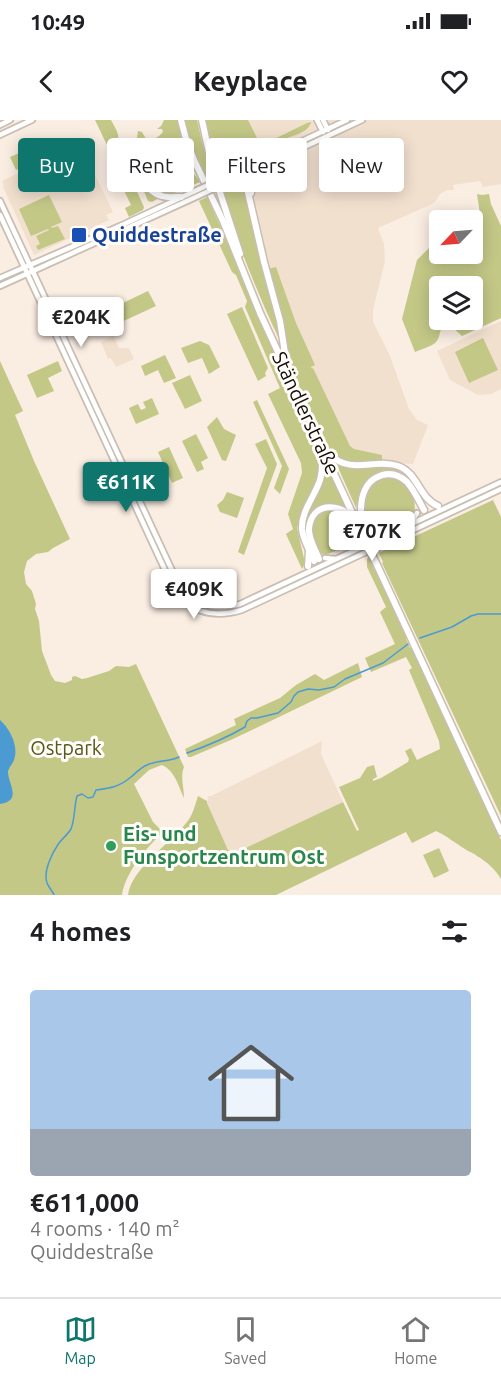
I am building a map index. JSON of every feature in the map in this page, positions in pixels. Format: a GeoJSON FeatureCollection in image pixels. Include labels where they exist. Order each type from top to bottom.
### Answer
{"type":"FeatureCollection","features":[{"type":"Feature","properties":{"kind":"highway","name":"Ständlerstraße"},"geometry":{"type":"LineString","coordinates":[[181,120],[190,150],[223,221],[269,334],[361,526]]}},
{"type":"Feature","properties":{"kind":"highway","name":"Ständlerstraße"},"geometry":{"type":"LineString","coordinates":[[202,120],[213,171],[233,235],[253,286],[501,832]]}},
{"type":"Feature","properties":{"kind":"highway"},"geometry":{"type":"LineString","coordinates":[[181,197],[162,196],[148,185],[146,169],[148,162],[155,154],[171,148],[180,151],[203,179]]}},
{"type":"Feature","properties":{"kind":"highway"},"geometry":{"type":"LineString","coordinates":[[246,192],[280,321],[284,357]]}},
{"type":"Feature","properties":{"kind":"highway"},"geometry":{"type":"LineString","coordinates":[[251,192],[251,205]]}},
{"type":"Feature","properties":{"kind":"highway"},"geometry":{"type":"LineString","coordinates":[[319,559],[303,536],[303,523],[305,512],[320,479],[322,447]]}},
{"type":"Feature","properties":{"kind":"highway"},"geometry":{"type":"LineString","coordinates":[[330,455],[345,464],[359,466],[385,464],[401,467],[414,479],[428,500],[438,506]]}},
{"type":"Feature","properties":{"kind":"highway"},"geometry":{"type":"LineString","coordinates":[[361,526],[364,491],[372,480],[380,475],[393,474],[404,479],[426,509]]}},
{"type":"Feature","properties":{"kind":"highway"},"geometry":{"type":"LineString","coordinates":[[420,488],[426,509]]}},
{"type":"Feature","properties":{"kind":"highway"},"geometry":{"type":"LineString","coordinates":[[417,513],[418,499]]}},
{"type":"Feature","properties":{"kind":"highway"},"geometry":{"type":"LineString","coordinates":[[308,566],[312,550],[310,526],[314,516],[322,509],[341,508],[361,526]]}},
{"type":"Feature","properties":{"kind":"highway"},"geometry":{"type":"LineString","coordinates":[[312,550],[319,559]]}},
{"type":"Feature","properties":{"kind":"highway","name":"Ständlerstraße"},"geometry":{"type":"LineString","coordinates":[[378,565],[501,824]]}},
{"type":"Feature","properties":{"kind":"main road"},"geometry":{"type":"LineString","coordinates":[[0,125],[10,120]]}},
{"type":"Feature","properties":{"kind":"main road"},"geometry":{"type":"LineString","coordinates":[[0,135],[32,120]]}},
{"type":"Feature","properties":{"kind":"main road"},"geometry":{"type":"LineString","coordinates":[[317,120],[331,135]]}},
{"type":"Feature","properties":{"kind":"main road"},"geometry":{"type":"LineString","coordinates":[[323,120],[325,138],[362,120]]}},
{"type":"Feature","properties":{"kind":"main road"},"geometry":{"type":"LineString","coordinates":[[307,139],[347,120]]}},
{"type":"Feature","properties":{"kind":"main road"},"geometry":{"type":"LineString","coordinates":[[0,286],[206,189]]}},
{"type":"Feature","properties":{"kind":"main road"},"geometry":{"type":"LineString","coordinates":[[0,278],[181,197],[196,194]]}},
{"type":"Feature","properties":{"kind":"main road"},"geometry":{"type":"LineString","coordinates":[[0,201],[30,273],[171,583],[183,600],[194,608],[217,615],[242,610],[322,573],[501,482]]}},
{"type":"Feature","properties":{"kind":"main road"},"geometry":{"type":"LineString","coordinates":[[0,215],[27,266]]}},
{"type":"Feature","properties":{"kind":"main road"},"geometry":{"type":"LineString","coordinates":[[30,273],[176,579],[192,599],[202,604],[217,608],[240,604],[410,525],[501,489]]}},
{"type":"Feature","properties":{"kind":"main road"},"geometry":{"type":"LineString","coordinates":[[438,506],[450,507]]}},
{"type":"Feature","properties":{"kind":"main road"},"geometry":{"type":"LineString","coordinates":[[426,509],[430,518]]}},
{"type":"Feature","properties":{"kind":"main road"},"geometry":{"type":"LineString","coordinates":[[410,525],[417,513]]}},
{"type":"Feature","properties":{"kind":"main road"},"geometry":{"type":"LineString","coordinates":[[322,573],[319,559],[336,560]]}},
{"type":"Feature","properties":{"kind":"main road"},"geometry":{"type":"LineString","coordinates":[[305,574],[308,566]]}},
{"type":"Feature","properties":{"kind":"shaded area"},"geometry":{"type":"Polygon","coordinates":[[[239,120],[501,120],[501,184],[483,187],[480,181],[453,185],[454,190],[441,193],[430,205],[378,228],[384,244],[385,261],[373,310],[373,322],[390,356],[409,409],[417,420],[428,425],[413,464],[346,463],[266,262],[252,200],[253,192],[307,192],[307,138],[247,138],[239,120]]]}},
{"type":"Feature","properties":{"kind":"shaded area"},"geometry":{"type":"Polygon","coordinates":[[[18,173],[18,192],[95,192],[95,175],[113,212],[106,215],[109,220],[34,255],[2,181],[18,173]]]}},
{"type":"Feature","properties":{"kind":"shaded area"},"geometry":{"type":"Polygon","coordinates":[[[501,321],[501,389],[491,394],[478,395],[450,380],[437,351],[501,321]]]}},
{"type":"Feature","properties":{"kind":"shaded area"},"geometry":{"type":"Polygon","coordinates":[[[113,336],[119,348],[129,348],[134,359],[116,367],[111,358],[108,359],[101,342],[113,336]]]}},
{"type":"Feature","properties":{"kind":"shaded area"},"geometry":{"type":"Polygon","coordinates":[[[216,573],[229,600],[215,602],[203,598],[195,581],[204,577],[205,580],[208,579],[216,573]]]}},
{"type":"Feature","properties":{"kind":"shaded area"},"geometry":{"type":"Polygon","coordinates":[[[322,741],[321,754],[343,802],[235,853],[228,850],[207,803],[208,796],[322,741]]]}},
{"type":"Feature","properties":{"kind":"green space"},"geometry":{"type":"Polygon","coordinates":[[[95,120],[111,120],[118,133],[118,138],[107,138],[107,145],[95,120]]]}},
{"type":"Feature","properties":{"kind":"green space"},"geometry":{"type":"Polygon","coordinates":[[[164,120],[179,120],[181,138],[155,138],[163,132],[162,129],[157,129],[164,120]]]}},
{"type":"Feature","properties":{"kind":"green space"},"geometry":{"type":"Polygon","coordinates":[[[183,120],[197,120],[206,156],[206,180],[194,154],[194,138],[188,138],[183,120]]]}},
{"type":"Feature","properties":{"kind":"green space"},"geometry":{"type":"Polygon","coordinates":[[[204,120],[248,120],[257,138],[208,138],[204,120]]]}},
{"type":"Feature","properties":{"kind":"green space"},"geometry":{"type":"Polygon","coordinates":[[[311,122],[309,127],[288,138],[276,138],[311,122]]]}},
{"type":"Feature","properties":{"kind":"green space"},"geometry":{"type":"Polygon","coordinates":[[[138,131],[142,132],[146,138],[137,138],[138,131]]]}},
{"type":"Feature","properties":{"kind":"green space"},"geometry":{"type":"Polygon","coordinates":[[[18,154],[18,169],[16,170],[10,157],[18,154]]]}},
{"type":"Feature","properties":{"kind":"green space"},"geometry":{"type":"Polygon","coordinates":[[[194,174],[200,182],[194,185],[194,174]]]}},
{"type":"Feature","properties":{"kind":"green space"},"geometry":{"type":"Polygon","coordinates":[[[125,192],[137,192],[144,207],[143,210],[129,217],[125,208],[131,205],[125,192]]]}},
{"type":"Feature","properties":{"kind":"green space"},"geometry":{"type":"Polygon","coordinates":[[[144,192],[152,192],[159,198],[152,202],[148,201],[144,192]]]}},
{"type":"Feature","properties":{"kind":"green space"},"geometry":{"type":"Polygon","coordinates":[[[161,192],[176,192],[167,196],[161,192]]]}},
{"type":"Feature","properties":{"kind":"green space"},"geometry":{"type":"Polygon","coordinates":[[[222,192],[246,192],[278,317],[278,337],[252,278],[222,192]]]}},
{"type":"Feature","properties":{"kind":"green space"},"geometry":{"type":"Polygon","coordinates":[[[477,194],[489,194],[501,226],[501,318],[483,326],[483,276],[429,276],[429,330],[441,330],[435,343],[415,352],[402,319],[417,260],[429,248],[429,264],[483,264],[483,210],[479,210],[477,194]]]}},
{"type":"Feature","properties":{"kind":"green space"},"geometry":{"type":"Polygon","coordinates":[[[49,195],[62,222],[51,227],[58,226],[65,239],[38,250],[36,246],[40,244],[36,236],[49,230],[31,236],[19,209],[49,195]]]}},
{"type":"Feature","properties":{"kind":"green space"},"geometry":{"type":"Polygon","coordinates":[[[207,197],[318,451],[320,464],[318,475],[297,528],[305,563],[302,569],[286,534],[293,529],[288,514],[302,473],[301,463],[268,394],[280,388],[245,307],[247,301],[199,201],[207,197]]]}},
{"type":"Feature","properties":{"kind":"green space"},"geometry":{"type":"Polygon","coordinates":[[[276,267],[296,323],[315,365],[311,367],[350,446],[354,449],[382,455],[382,462],[346,463],[331,453],[293,373],[293,367],[287,355],[268,269],[276,267]]]}},
{"type":"Feature","properties":{"kind":"green space"},"geometry":{"type":"Polygon","coordinates":[[[148,291],[156,306],[113,326],[106,311],[148,291]]]}},
{"type":"Feature","properties":{"kind":"green space"},"geometry":{"type":"Polygon","coordinates":[[[242,307],[268,368],[266,376],[258,381],[227,314],[242,307]]]}},
{"type":"Feature","properties":{"kind":"green space"},"geometry":{"type":"Polygon","coordinates":[[[455,330],[475,330],[462,336],[455,330]]]}},
{"type":"Feature","properties":{"kind":"green space"},"geometry":{"type":"Polygon","coordinates":[[[483,338],[498,370],[469,383],[455,352],[483,338]]]}},
{"type":"Feature","properties":{"kind":"green space"},"geometry":{"type":"Polygon","coordinates":[[[200,341],[209,345],[220,367],[209,374],[202,358],[188,363],[181,348],[200,341]]]}},
{"type":"Feature","properties":{"kind":"green space"},"geometry":{"type":"Polygon","coordinates":[[[165,355],[176,378],[164,383],[158,370],[145,376],[141,366],[165,355]]]}},
{"type":"Feature","properties":{"kind":"green space","name":"Ostpark"},"geometry":{"type":"Polygon","coordinates":[[[0,361],[23,411],[15,415],[70,539],[48,552],[36,554],[27,561],[24,572],[26,584],[32,591],[36,604],[42,651],[51,675],[55,681],[65,683],[75,676],[82,679],[109,671],[116,666],[129,667],[136,664],[184,767],[182,778],[184,798],[173,775],[162,765],[149,770],[134,784],[153,822],[163,832],[132,869],[122,895],[0,895],[0,361]]]}},
{"type":"Feature","properties":{"kind":"green space"},"geometry":{"type":"Polygon","coordinates":[[[58,361],[62,371],[48,378],[54,391],[37,398],[27,375],[58,361]]]}},
{"type":"Feature","properties":{"kind":"green space"},"geometry":{"type":"Polygon","coordinates":[[[190,375],[202,401],[185,409],[172,383],[190,375]]]}},
{"type":"Feature","properties":{"kind":"green space"},"geometry":{"type":"Polygon","coordinates":[[[152,398],[159,414],[136,424],[129,408],[138,404],[141,410],[146,408],[143,402],[152,398]]]}},
{"type":"Feature","properties":{"kind":"green space"},"geometry":{"type":"Polygon","coordinates":[[[257,400],[289,469],[280,494],[274,488],[282,466],[253,402],[257,400]]]}},
{"type":"Feature","properties":{"kind":"green space"},"geometry":{"type":"Polygon","coordinates":[[[217,417],[224,429],[236,435],[226,461],[222,460],[207,427],[217,417]]]}},
{"type":"Feature","properties":{"kind":"green space"},"geometry":{"type":"Polygon","coordinates":[[[196,434],[208,458],[201,462],[204,469],[197,472],[182,441],[196,434]]]}},
{"type":"Feature","properties":{"kind":"green space"},"geometry":{"type":"Polygon","coordinates":[[[266,439],[277,464],[244,555],[238,552],[267,468],[255,444],[266,439]]]}},
{"type":"Feature","properties":{"kind":"green space"},"geometry":{"type":"Polygon","coordinates":[[[169,447],[183,478],[172,483],[158,452],[169,447]]]}},
{"type":"Feature","properties":{"kind":"green space"},"geometry":{"type":"Polygon","coordinates":[[[326,464],[346,507],[330,504],[317,509],[307,540],[305,532],[307,515],[324,475],[326,464]]]}},
{"type":"Feature","properties":{"kind":"green space"},"geometry":{"type":"Polygon","coordinates":[[[337,465],[348,468],[390,467],[398,469],[414,483],[427,508],[410,480],[389,471],[381,472],[369,480],[364,486],[356,508],[337,465]]]}},
{"type":"Feature","properties":{"kind":"green space"},"geometry":{"type":"Polygon","coordinates":[[[393,477],[403,483],[413,497],[414,514],[370,535],[364,523],[362,508],[369,488],[378,478],[393,477]]]}},
{"type":"Feature","properties":{"kind":"green space"},"geometry":{"type":"Polygon","coordinates":[[[227,492],[244,498],[237,518],[220,512],[217,505],[227,492]]]}},
{"type":"Feature","properties":{"kind":"green space"},"geometry":{"type":"Polygon","coordinates":[[[493,500],[501,517],[501,816],[379,553],[493,500]]]}},
{"type":"Feature","properties":{"kind":"green space"},"geometry":{"type":"Polygon","coordinates":[[[326,509],[340,510],[345,513],[361,539],[324,556],[315,544],[312,531],[315,519],[326,509]]]}},
{"type":"Feature","properties":{"kind":"green space"},"geometry":{"type":"Polygon","coordinates":[[[369,558],[501,840],[501,879],[484,861],[436,831],[412,843],[406,832],[276,895],[128,895],[131,885],[144,866],[189,819],[198,796],[207,801],[228,850],[235,853],[343,802],[357,831],[359,830],[339,787],[360,778],[367,767],[374,765],[377,777],[373,781],[381,778],[408,762],[405,751],[411,748],[417,760],[440,749],[439,741],[409,670],[412,668],[406,657],[371,672],[365,658],[395,644],[380,612],[386,607],[367,567],[369,558]]]}},
{"type":"Feature","properties":{"kind":"green space"},"geometry":{"type":"Polygon","coordinates":[[[358,663],[362,677],[233,739],[188,757],[185,749],[236,725],[234,719],[280,698],[315,674],[324,680],[358,663]]]}},
{"type":"Feature","properties":{"kind":"green space"},"geometry":{"type":"Polygon","coordinates":[[[439,848],[449,871],[434,878],[423,855],[439,848]]]}},
{"type":"Feature","properties":{"kind":"water"},"geometry":{"type":"Polygon","coordinates":[[[0,720],[10,733],[15,755],[8,773],[13,792],[11,800],[0,804],[0,720]]]}},
{"type":"Feature","properties":{"kind":"waterway"},"geometry":{"type":"LineString","coordinates":[[420,638],[452,627],[471,616],[501,614]]}},
{"type":"Feature","properties":{"kind":"waterway"},"geometry":{"type":"LineString","coordinates":[[187,753],[238,731],[245,727],[251,718],[278,713],[291,702],[298,692],[334,687],[345,679],[383,663],[408,644]]}},
{"type":"Feature","properties":{"kind":"waterway"},"geometry":{"type":"LineString","coordinates":[[54,895],[47,883],[47,868],[56,847],[71,829],[77,796],[82,794],[88,798],[93,797],[96,790],[119,785],[147,765],[179,757]]}},
{"type":"Feature","properties":{"kind":"place","name":"Quiddestraße"},"geometry":{"type":"Point","coordinates":[79,235]}},
{"type":"Feature","properties":{"kind":"place","name":"Eis- und Funsportzentrum Ost"},"geometry":{"type":"Point","coordinates":[111,846]}}]}
